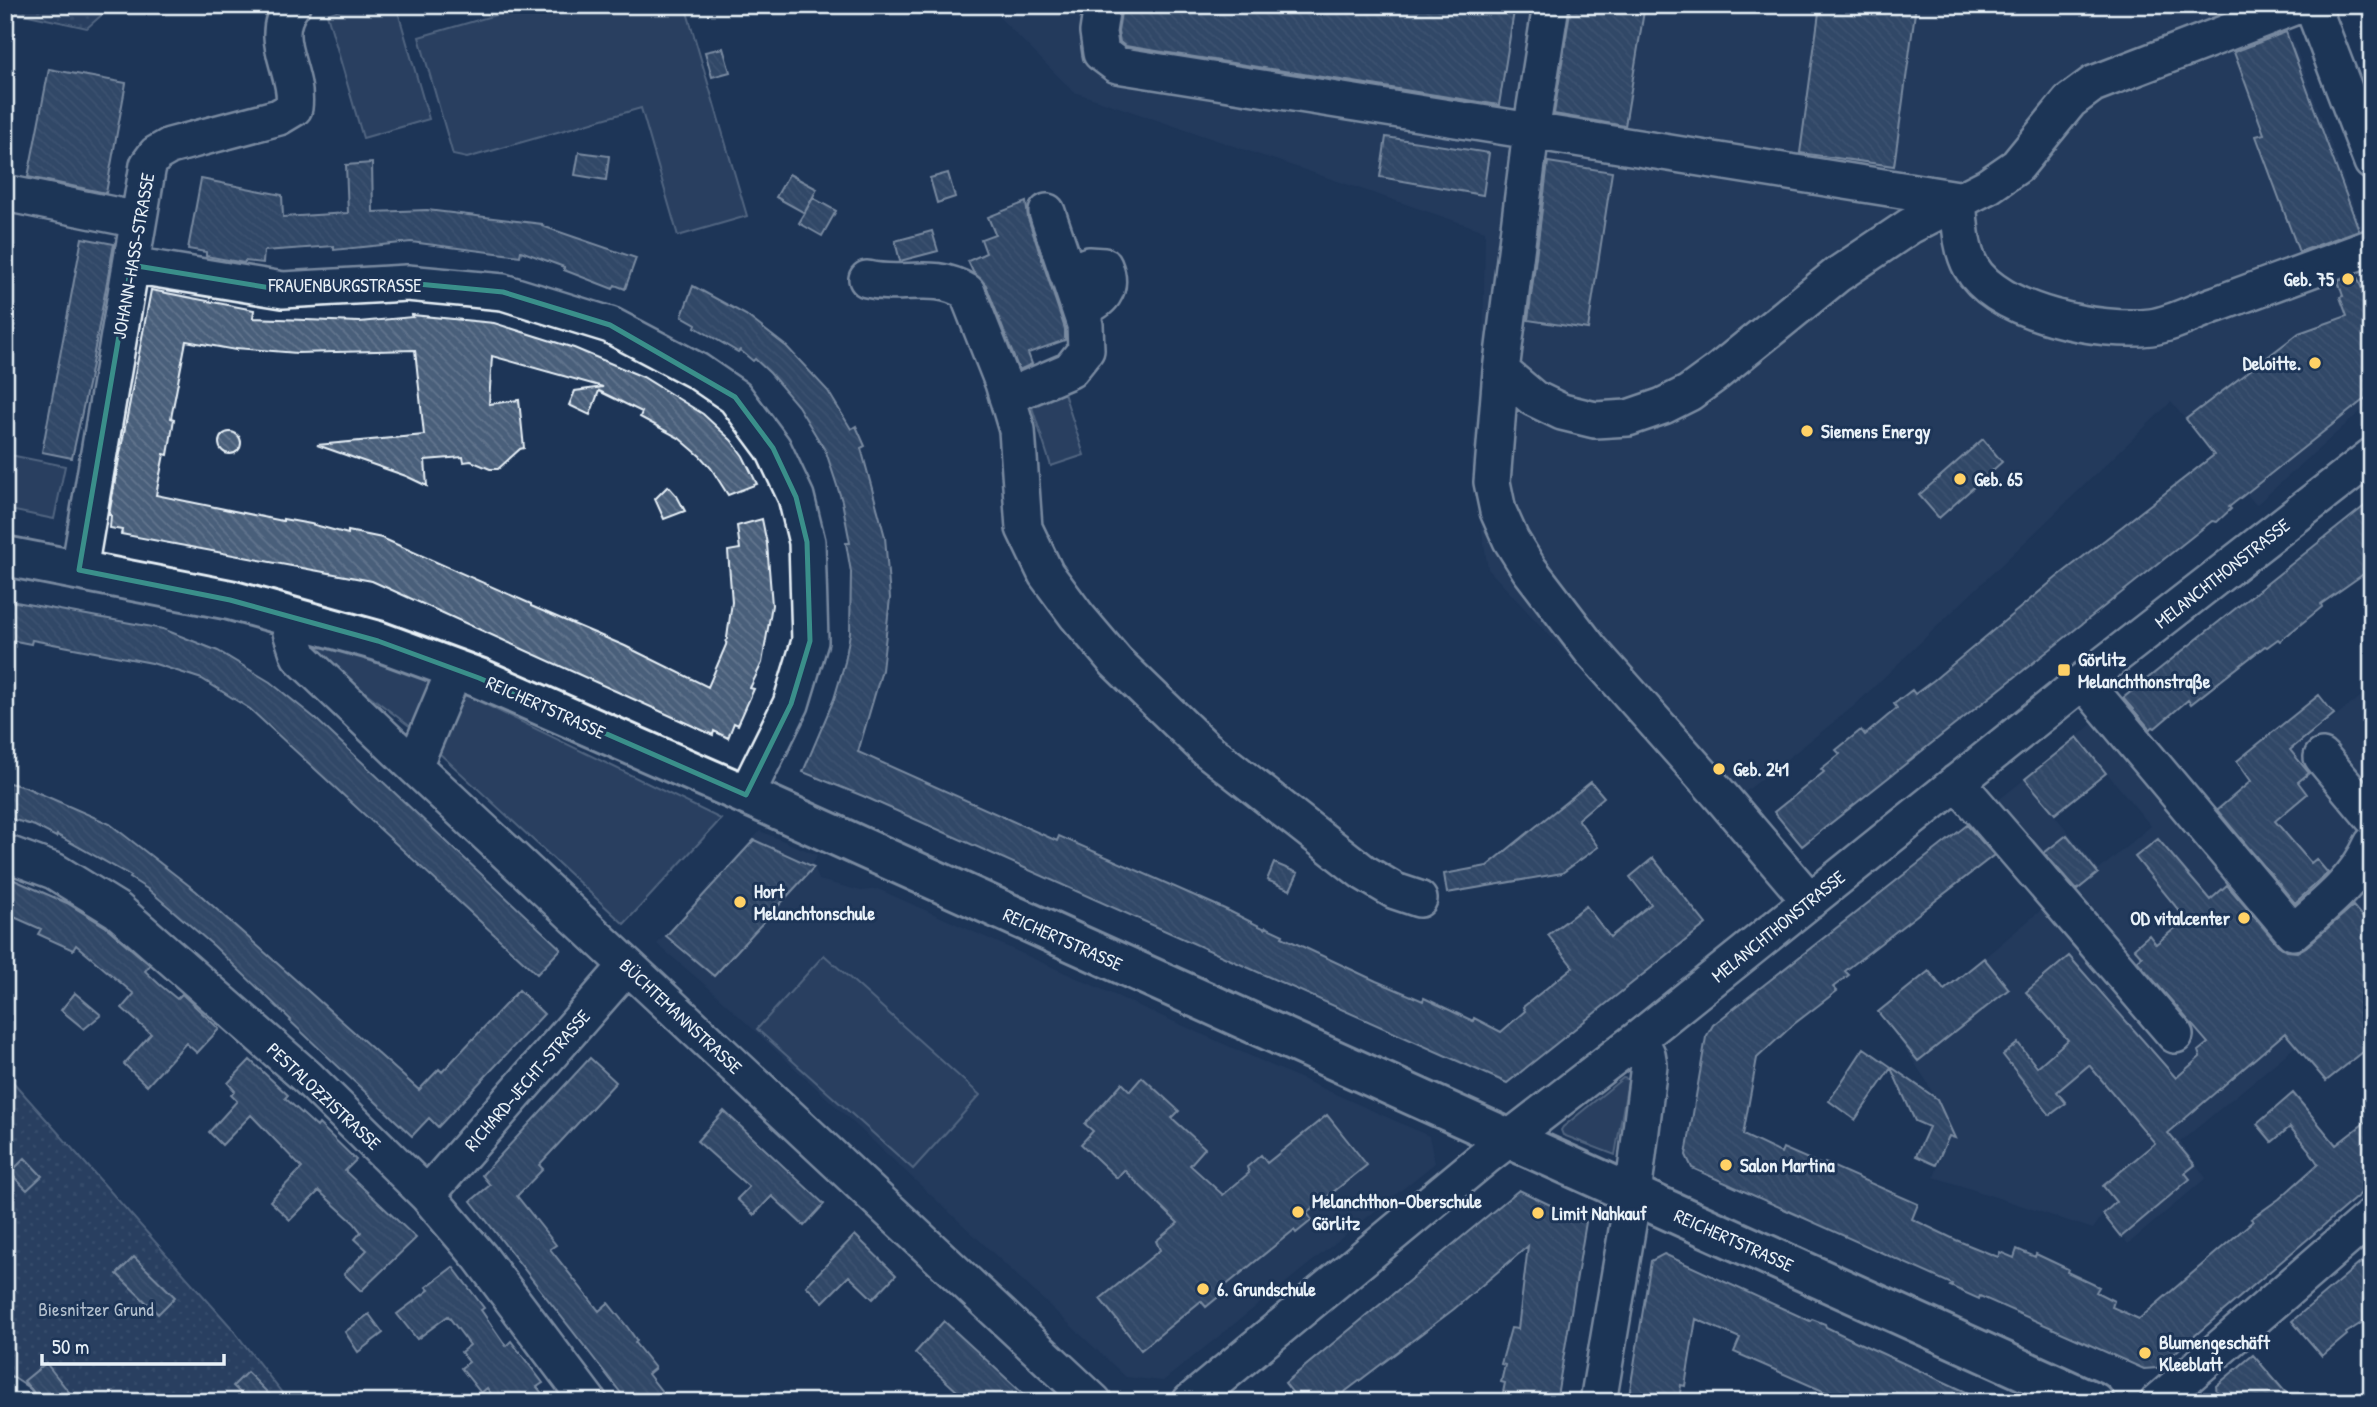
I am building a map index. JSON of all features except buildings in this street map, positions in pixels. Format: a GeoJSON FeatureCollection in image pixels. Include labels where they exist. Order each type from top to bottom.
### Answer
{"type":"FeatureCollection","features":[{"type":"Feature","properties":{"kind":"main road","name":"REICHERTSTRASSE"},"geometry":{"type":"LineString","coordinates":[[5,556],[230,600],[377,641],[478,678],[747,795],[2094,1402]]}},
{"type":"Feature","properties":{"kind":"street","name":"JOHANN-HASS-STRASSE"},"geometry":{"type":"LineString","coordinates":[[79,570],[148,165],[156,154],[170,146],[279,117],[294,108],[296,94],[281,27],[284,16],[292,5]]}},
{"type":"Feature","properties":{"kind":"street"},"geometry":{"type":"LineString","coordinates":[[1102,5],[1098,32],[1101,53],[1117,65],[1958,200]]}},
{"type":"Feature","properties":{"kind":"street"},"geometry":{"type":"LineString","coordinates":[[1550,5],[1501,371],[1492,482],[1498,511],[1511,540],[1529,569],[1590,649],[1719,793],[1810,901]]}},
{"type":"Feature","properties":{"kind":"street"},"geometry":{"type":"LineString","coordinates":[[1501,371],[1533,398],[1562,412],[1595,421],[1628,418],[1663,405],[1689,393],[1715,374],[1837,275],[1910,226],[1988,186],[2017,166],[2070,101],[2094,83],[2300,5]]}},
{"type":"Feature","properties":{"kind":"street"},"geometry":{"type":"LineString","coordinates":[[2312,5],[2372,162]]}},
{"type":"Feature","properties":{"kind":"street"},"geometry":{"type":"LineString","coordinates":[[5,193],[138,220]]}},
{"type":"Feature","properties":{"kind":"street"},"geometry":{"type":"LineString","coordinates":[[1958,200],[1963,246],[1971,266],[1981,280],[2002,298],[2033,310],[2105,327],[2154,327],[2372,247]]}},
{"type":"Feature","properties":{"kind":"street"},"geometry":{"type":"LineString","coordinates":[[1007,397],[1070,370],[1086,350],[1085,325],[1047,212]]}},
{"type":"Feature","properties":{"kind":"street","name":"FRAUENBURGSTRASSE"},"geometry":{"type":"LineString","coordinates":[[131,265],[283,290],[407,283],[503,292],[610,325],[696,371],[735,397],[773,448],[796,497],[807,542],[810,641],[791,704],[747,795]]}},
{"type":"Feature","properties":{"kind":"street"},"geometry":{"type":"LineString","coordinates":[[867,279],[887,282],[946,281],[967,292],[1017,430],[1024,528],[1046,574],[1116,662],[1206,748],[1363,872],[1395,891],[1419,899]]}},
{"type":"Feature","properties":{"kind":"street","name":"MELANCHTHONSTRASSE"},"geometry":{"type":"LineString","coordinates":[[1190,1402],[1510,1138],[1639,1038],[2083,681],[2372,456]]}},
{"type":"Feature","properties":{"kind":"street","name":"BÜCHTEMANNSTRASSE"},"geometry":{"type":"LineString","coordinates":[[293,617],[291,632],[299,656],[1094,1402]]}},
{"type":"Feature","properties":{"kind":"street"},"geometry":{"type":"LineString","coordinates":[[414,766],[455,670]]}},
{"type":"Feature","properties":{"kind":"street"},"geometry":{"type":"LineString","coordinates":[[2083,681],[2293,932],[2343,889],[2365,860],[2372,844]]}},
{"type":"Feature","properties":{"kind":"street"},"geometry":{"type":"LineString","coordinates":[[2322,758],[2372,817]]}},
{"type":"Feature","properties":{"kind":"street"},"geometry":{"type":"LineString","coordinates":[[1957,782],[2175,1035]]}},
{"type":"Feature","properties":{"kind":"street","name":"PESTALOZZISTRASSE"},"geometry":{"type":"LineString","coordinates":[[5,853],[54,871],[117,910],[308,1078],[427,1195],[480,1257],[589,1402]]}},
{"type":"Feature","properties":{"kind":"street","name":"RICHARD-JECHT-STRASSE"},"geometry":{"type":"LineString","coordinates":[[427,1195],[627,966]]}},
{"type":"Feature","properties":{"kind":"street"},"geometry":{"type":"LineString","coordinates":[[1598,1402],[1633,1195],[1649,1065],[1639,1038]]}},
{"type":"Feature","properties":{"kind":"street"},"geometry":{"type":"LineString","coordinates":[[2158,1402],[2372,1216]]}},
{"type":"Feature","properties":{"kind":"street"},"geometry":{"type":"LineString","coordinates":[[5,1394],[17,1402]]}},
{"type":"Feature","properties":{"kind":"highlighted area"},"geometry":{"type":"Polygon","coordinates":[[[131,265],[283,290],[407,283],[503,292],[610,325],[735,397],[773,448],[796,497],[807,542],[810,641],[791,704],[746,795],[479,678],[378,641],[230,600],[79,570],[131,265]]]}},
{"type":"Feature","properties":{"kind":"shaded area","name":"Siemens Energy"},"geometry":{"type":"Polygon","coordinates":[[[987,5],[2280,5],[2372,255],[2372,401],[2256,505],[2171,402],[1854,706],[1716,815],[1488,569],[1471,461],[1483,348],[1485,231],[1074,92],[987,5]]]}},
{"type":"Feature","properties":{"kind":"shaded area"},"geometry":{"type":"Polygon","coordinates":[[[2372,688],[2372,983],[2180,1142],[2206,1178],[2128,1244],[2104,1213],[2093,1229],[1934,1177],[1951,1131],[1927,1082],[1893,1031],[2047,905],[1976,818],[2025,779],[2099,870],[2151,826],[2077,737],[2118,701],[2208,814],[2372,688]]]}},
{"type":"Feature","properties":{"kind":"shaded area"},"geometry":{"type":"Polygon","coordinates":[[[760,831],[817,855],[813,863],[819,880],[861,891],[878,889],[1429,1136],[1435,1163],[1163,1381],[1126,1377],[710,989],[657,944],[760,831]]]}},
{"type":"Feature","properties":{"kind":"green space"},"geometry":{"type":"Polygon","coordinates":[[[5,5],[113,5],[87,28],[5,10],[5,5]]]}},
{"type":"Feature","properties":{"kind":"green space"},"geometry":{"type":"Polygon","coordinates":[[[356,5],[396,5],[429,119],[363,138],[327,14],[356,5]]]}},
{"type":"Feature","properties":{"kind":"green space"},"geometry":{"type":"Polygon","coordinates":[[[530,5],[685,5],[747,216],[678,236],[641,108],[467,158],[453,155],[419,37],[530,5]]]}},
{"type":"Feature","properties":{"kind":"green space"},"geometry":{"type":"Polygon","coordinates":[[[1063,390],[1084,455],[1051,466],[1030,401],[1063,390]]]}},
{"type":"Feature","properties":{"kind":"green space"},"geometry":{"type":"Polygon","coordinates":[[[5,454],[65,466],[54,519],[5,509],[5,454]]]}},
{"type":"Feature","properties":{"kind":"green space"},"geometry":{"type":"Polygon","coordinates":[[[318,638],[464,694],[721,819],[624,924],[412,728],[323,660],[318,638]]]}},
{"type":"Feature","properties":{"kind":"green space"},"geometry":{"type":"Polygon","coordinates":[[[824,955],[980,1095],[913,1169],[757,1029],[824,955]]]}},
{"type":"Feature","properties":{"kind":"green space","name":"Biesnitzer Grund"},"geometry":{"type":"Polygon","coordinates":[[[5,1073],[230,1326],[289,1402],[5,1402],[5,1369],[11,1366],[5,1366],[5,1073]]]}},
{"type":"Feature","properties":{"kind":"green space"},"geometry":{"type":"Polygon","coordinates":[[[1623,1078],[1628,1079],[1628,1082],[1615,1155],[1563,1135],[1563,1127],[1623,1078]]]}},
{"type":"Feature","properties":{"kind":"place","name":"Geb. 75"},"geometry":{"type":"Point","coordinates":[2348,279]}},
{"type":"Feature","properties":{"kind":"place","name":"Deloitte."},"geometry":{"type":"Point","coordinates":[2315,363]}},
{"type":"Feature","properties":{"kind":"place","name":"Siemens Energy"},"geometry":{"type":"Point","coordinates":[1807,431]}},
{"type":"Feature","properties":{"kind":"place","name":"Geb. 65"},"geometry":{"type":"Point","coordinates":[1960,479]}},
{"type":"Feature","properties":{"kind":"place","name":"Görlitz Melanchthonstraße"},"geometry":{"type":"Point","coordinates":[2064,670]}},
{"type":"Feature","properties":{"kind":"place","name":"Geb. 241"},"geometry":{"type":"Point","coordinates":[1719,769]}},
{"type":"Feature","properties":{"kind":"place","name":"Hort Melanchtonschule"},"geometry":{"type":"Point","coordinates":[740,902]}},
{"type":"Feature","properties":{"kind":"place","name":"OD vitalcenter"},"geometry":{"type":"Point","coordinates":[2244,918]}},
{"type":"Feature","properties":{"kind":"place","name":"Salon Martina"},"geometry":{"type":"Point","coordinates":[1726,1165]}},
{"type":"Feature","properties":{"kind":"place","name":"Melanchthon-Oberschule Görlitz"},"geometry":{"type":"Point","coordinates":[1298,1212]}},
{"type":"Feature","properties":{"kind":"place","name":"Limit Nahkauf"},"geometry":{"type":"Point","coordinates":[1538,1213]}},
{"type":"Feature","properties":{"kind":"place","name":"6. Grundschule"},"geometry":{"type":"Point","coordinates":[1203,1289]}},
{"type":"Feature","properties":{"kind":"place","name":"Blumengeschäft Kleeblatt"},"geometry":{"type":"Point","coordinates":[2145,1353]}}]}
